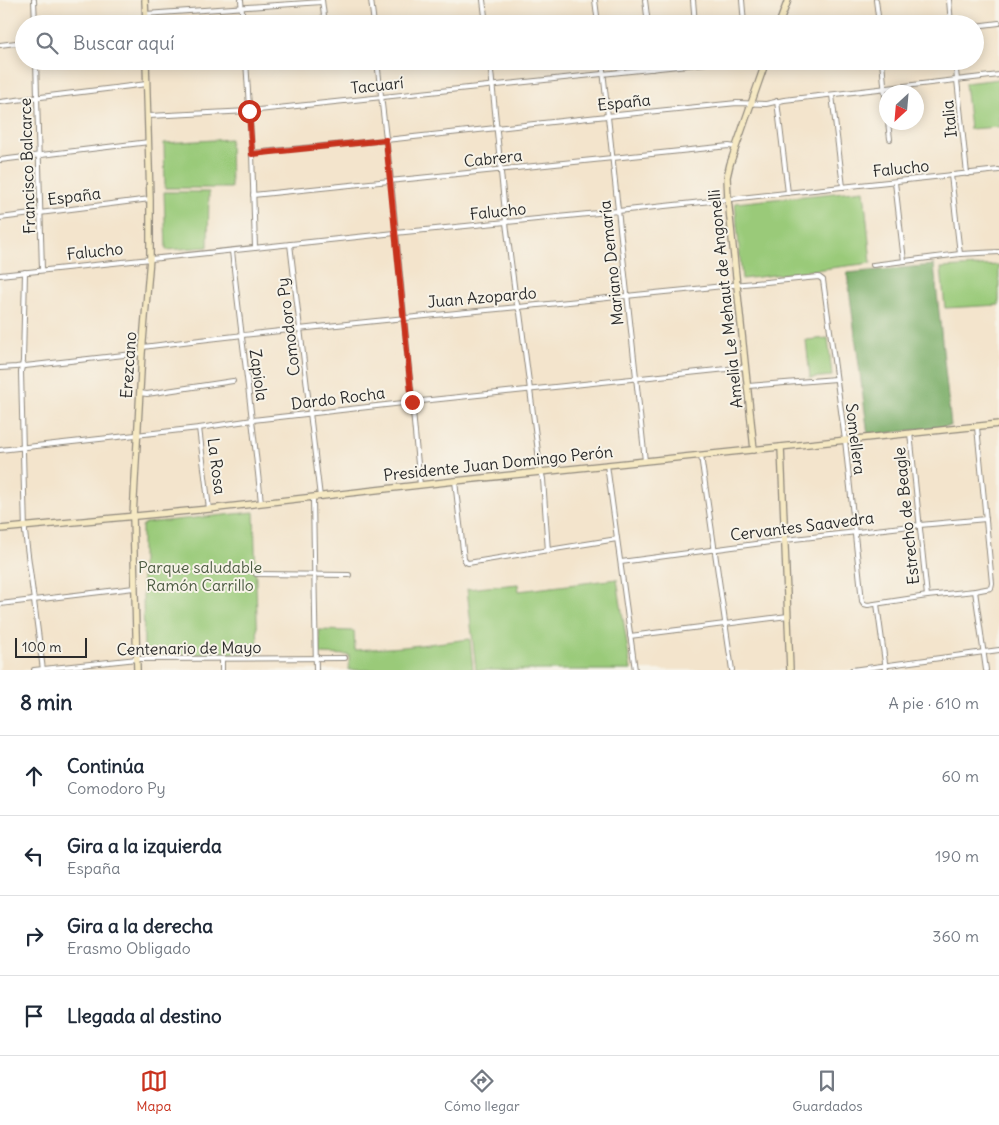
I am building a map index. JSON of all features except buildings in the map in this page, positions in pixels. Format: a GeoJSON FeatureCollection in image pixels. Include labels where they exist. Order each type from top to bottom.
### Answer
{"type":"FeatureCollection","features":[{"type":"Feature","properties":{"kind":"street"},"geometry":{"type":"LineString","coordinates":[[34,0],[35,15]]}},
{"type":"Feature","properties":{"kind":"street"},"geometry":{"type":"LineString","coordinates":[[145,0],[145,14],[322,1],[324,15]]}},
{"type":"Feature","properties":{"kind":"street"},"geometry":{"type":"LineString","coordinates":[[240,0],[242,15]]}},
{"type":"Feature","properties":{"kind":"street"},"geometry":{"type":"LineString","coordinates":[[371,0],[373,15]]}},
{"type":"Feature","properties":{"kind":"street"},"geometry":{"type":"LineString","coordinates":[[483,0],[485,15]]}},
{"type":"Feature","properties":{"kind":"street"},"geometry":{"type":"LineString","coordinates":[[595,0],[597,15]]}},
{"type":"Feature","properties":{"kind":"street"},"geometry":{"type":"LineString","coordinates":[[645,0],[647,15]]}},
{"type":"Feature","properties":{"kind":"street"},"geometry":{"type":"LineString","coordinates":[[693,0],[694,15]]}},
{"type":"Feature","properties":{"kind":"street"},"geometry":{"type":"LineString","coordinates":[[742,0],[743,15]]}},
{"type":"Feature","properties":{"kind":"street"},"geometry":{"type":"LineString","coordinates":[[782,15],[788,0]]}},
{"type":"Feature","properties":{"kind":"street"},"geometry":{"type":"LineString","coordinates":[[876,0],[878,15]]}},
{"type":"Feature","properties":{"kind":"street"},"geometry":{"type":"LineString","coordinates":[[949,0],[950,15]]}},
{"type":"Feature","properties":{"kind":"street"},"geometry":{"type":"LineString","coordinates":[[984,25],[999,23]]}},
{"type":"Feature","properties":{"kind":"street"},"geometry":{"type":"LineString","coordinates":[[0,45],[15,43]]}},
{"type":"Feature","properties":{"kind":"street","name":"Francisco Balcarce"},"geometry":{"type":"LineString","coordinates":[[36,70],[42,270]]}},
{"type":"Feature","properties":{"kind":"street","name":"Erezcano"},"geometry":{"type":"LineString","coordinates":[[137,670],[133,516],[150,258],[149,116],[146,70]]}},
{"type":"Feature","properties":{"kind":"street"},"geometry":{"type":"LineString","coordinates":[[247,70],[255,248]]}},
{"type":"Feature","properties":{"kind":"street"},"geometry":{"type":"LineString","coordinates":[[378,70],[420,485]]}},
{"type":"Feature","properties":{"kind":"street"},"geometry":{"type":"LineString","coordinates":[[491,70],[506,223],[542,479],[548,551]]}},
{"type":"Feature","properties":{"kind":"street","name":"Mariano Demaría"},"geometry":{"type":"LineString","coordinates":[[603,70],[645,461]]}},
{"type":"Feature","properties":{"kind":"street","name":"Tacuarí"},"geometry":{"type":"LineString","coordinates":[[149,116],[249,111],[644,70]]}},
{"type":"Feature","properties":{"kind":"street","name":"Amelia Le Mehaut de Angonelli"},"geometry":{"type":"LineString","coordinates":[[754,450],[727,178],[735,147],[763,70]]}},
{"type":"Feature","properties":{"kind":"street"},"geometry":{"type":"LineString","coordinates":[[883,70],[884,85]]}},
{"type":"Feature","properties":{"kind":"street","name":"Italia"},"geometry":{"type":"LineString","coordinates":[[956,70],[967,174]]}},
{"type":"Feature","properties":{"kind":"street","name":"España"},"geometry":{"type":"LineString","coordinates":[[912,85],[999,75]]}},
{"type":"Feature","properties":{"kind":"street"},"geometry":{"type":"LineString","coordinates":[[0,102],[147,84]]}},
{"type":"Feature","properties":{"kind":"street","name":"España"},"geometry":{"type":"LineString","coordinates":[[252,154],[737,103],[766,104],[879,89]]}},
{"type":"Feature","properties":{"kind":"street"},"geometry":{"type":"LineString","coordinates":[[832,96],[843,187]]}},
{"type":"Feature","properties":{"kind":"street"},"geometry":{"type":"LineString","coordinates":[[777,102],[788,193]]}},
{"type":"Feature","properties":{"kind":"street"},"geometry":{"type":"LineString","coordinates":[[889,130],[890,138]]}},
{"type":"Feature","properties":{"kind":"street"},"geometry":{"type":"LineString","coordinates":[[0,160],[149,142]]}},
{"type":"Feature","properties":{"kind":"street","name":"Cabrera"},"geometry":{"type":"LineString","coordinates":[[253,196],[612,157],[735,147]]}},
{"type":"Feature","properties":{"kind":"street","name":"Falucho"},"geometry":{"type":"LineString","coordinates":[[0,275],[999,170]]}},
{"type":"Feature","properties":{"kind":"street"},"geometry":{"type":"LineString","coordinates":[[951,175],[960,254]]}},
{"type":"Feature","properties":{"kind":"street"},"geometry":{"type":"LineString","coordinates":[[895,182],[904,261]]}},
{"type":"Feature","properties":{"kind":"street","name":"España"},"geometry":{"type":"LineString","coordinates":[[0,218],[150,199]]}},
{"type":"Feature","properties":{"kind":"street","name":"Comodoro Py"},"geometry":{"type":"LineString","coordinates":[[290,244],[320,497]]}},
{"type":"Feature","properties":{"kind":"street","name":"Zapiola"},"geometry":{"type":"LineString","coordinates":[[232,251],[253,420],[261,503]]}},
{"type":"Feature","properties":{"kind":"street"},"geometry":{"type":"LineString","coordinates":[[873,265],[960,254],[999,252]]}},
{"type":"Feature","properties":{"kind":"street"},"geometry":{"type":"LineString","coordinates":[[25,272],[21,372],[25,527],[43,669]]}},
{"type":"Feature","properties":{"kind":"street","name":"Juan Azopardo"},"geometry":{"type":"LineString","coordinates":[[0,368],[143,350],[241,334],[737,284],[819,278],[823,280]]}},
{"type":"Feature","properties":{"kind":"street","name":"Somellera"},"geometry":{"type":"LineString","coordinates":[[823,280],[845,440],[862,601],[864,604],[877,604]]}},
{"type":"Feature","properties":{"kind":"street","name":"Dardo Rocha"},"geometry":{"type":"LineString","coordinates":[[0,450],[412,402],[746,367]]}},
{"type":"Feature","properties":{"kind":"street"},"geometry":{"type":"LineString","coordinates":[[748,386],[836,379]]}},
{"type":"Feature","properties":{"kind":"street"},"geometry":{"type":"LineString","coordinates":[[140,393],[147,394],[232,381]]}},
{"type":"Feature","properties":{"kind":"street","name":"Presidente Juan Domingo Perón"},"geometry":{"type":"LineString","coordinates":[[0,529],[210,509],[455,481],[999,424]]}},
{"type":"Feature","properties":{"kind":"street"},"geometry":{"type":"LineString","coordinates":[[886,668],[877,604],[988,589],[992,586],[976,427]]}},
{"type":"Feature","properties":{"kind":"street","name":"La Rosa"},"geometry":{"type":"LineString","coordinates":[[199,428],[210,509]]}},
{"type":"Feature","properties":{"kind":"street","name":"Estrecho de Beagle"},"geometry":{"type":"LineString","coordinates":[[910,433],[927,596]]}},
{"type":"Feature","properties":{"kind":"street"},"geometry":{"type":"LineString","coordinates":[[781,447],[790,670]]}},
{"type":"Feature","properties":{"kind":"street"},"geometry":{"type":"LineString","coordinates":[[701,456],[732,670]]}},
{"type":"Feature","properties":{"kind":"street"},"geometry":{"type":"LineString","coordinates":[[607,465],[635,670]]}},
{"type":"Feature","properties":{"kind":"street"},"geometry":{"type":"LineString","coordinates":[[455,481],[464,559],[468,563],[617,539]]}},
{"type":"Feature","properties":{"kind":"street"},"geometry":{"type":"LineString","coordinates":[[313,498],[316,670]]}},
{"type":"Feature","properties":{"kind":"street","name":"Cervantes Saavedra"},"geometry":{"type":"LineString","coordinates":[[621,562],[785,540],[986,519]]}},
{"type":"Feature","properties":{"kind":"street"},"geometry":{"type":"LineString","coordinates":[[256,574],[349,574]]}},
{"type":"Feature","properties":{"kind":"street"},"geometry":{"type":"LineString","coordinates":[[0,604],[134,588]]}},
{"type":"Feature","properties":{"kind":"street"},"geometry":{"type":"LineString","coordinates":[[975,591],[986,670]]}},
{"type":"Feature","properties":{"kind":"street"},"geometry":{"type":"LineString","coordinates":[[630,636],[788,616]]}},
{"type":"Feature","properties":{"kind":"street"},"geometry":{"type":"LineString","coordinates":[[852,670],[886,668],[999,650]]}},
{"type":"Feature","properties":{"kind":"street","name":"Centenario de Mayo"},"geometry":{"type":"LineString","coordinates":[[34,670],[137,659],[345,658]]}},
{"type":"Feature","properties":{"kind":"street"},"geometry":{"type":"LineString","coordinates":[[222,659],[222,670]]}},
{"type":"Feature","properties":{"kind":"green space"},"geometry":{"type":"Polygon","coordinates":[[[999,79],[999,127],[970,129],[965,83],[999,79]]]}},
{"type":"Feature","properties":{"kind":"green space"},"geometry":{"type":"Polygon","coordinates":[[[230,139],[231,188],[165,188],[164,143],[230,139]]]}},
{"type":"Feature","properties":{"kind":"green space"},"geometry":{"type":"Polygon","coordinates":[[[864,190],[871,263],[742,279],[735,203],[864,190]]]}},
{"type":"Feature","properties":{"kind":"green space"},"geometry":{"type":"Polygon","coordinates":[[[164,192],[209,192],[208,247],[166,250],[164,192]]]}},
{"type":"Feature","properties":{"kind":"green space"},"geometry":{"type":"Polygon","coordinates":[[[934,265],[951,426],[868,435],[847,273],[934,265]]]}},
{"type":"Feature","properties":{"kind":"green space"},"geometry":{"type":"Polygon","coordinates":[[[999,265],[999,305],[945,308],[941,268],[999,265]]]}},
{"type":"Feature","properties":{"kind":"green space"},"geometry":{"type":"Polygon","coordinates":[[[828,338],[832,376],[810,378],[806,340],[828,338]]]}},
{"type":"Feature","properties":{"kind":"green space","name":"Parque saludable Ramón Carrillo"},"geometry":{"type":"Polygon","coordinates":[[[254,512],[258,653],[148,656],[144,652],[142,526],[146,523],[254,512]]]}},
{"type":"Feature","properties":{"kind":"green space"},"geometry":{"type":"Polygon","coordinates":[[[617,579],[631,670],[476,670],[467,589],[518,584],[519,591],[617,579]]]}},
{"type":"Feature","properties":{"kind":"green space"},"geometry":{"type":"Polygon","coordinates":[[[319,630],[354,631],[355,650],[403,647],[470,639],[473,670],[349,670],[349,655],[320,654],[319,630]]]}},
{"type":"Feature","properties":{"kind":"route"},"geometry":{"type":"LineString","coordinates":[[249,111],[252,154],[386,140],[412,402]]}}]}
